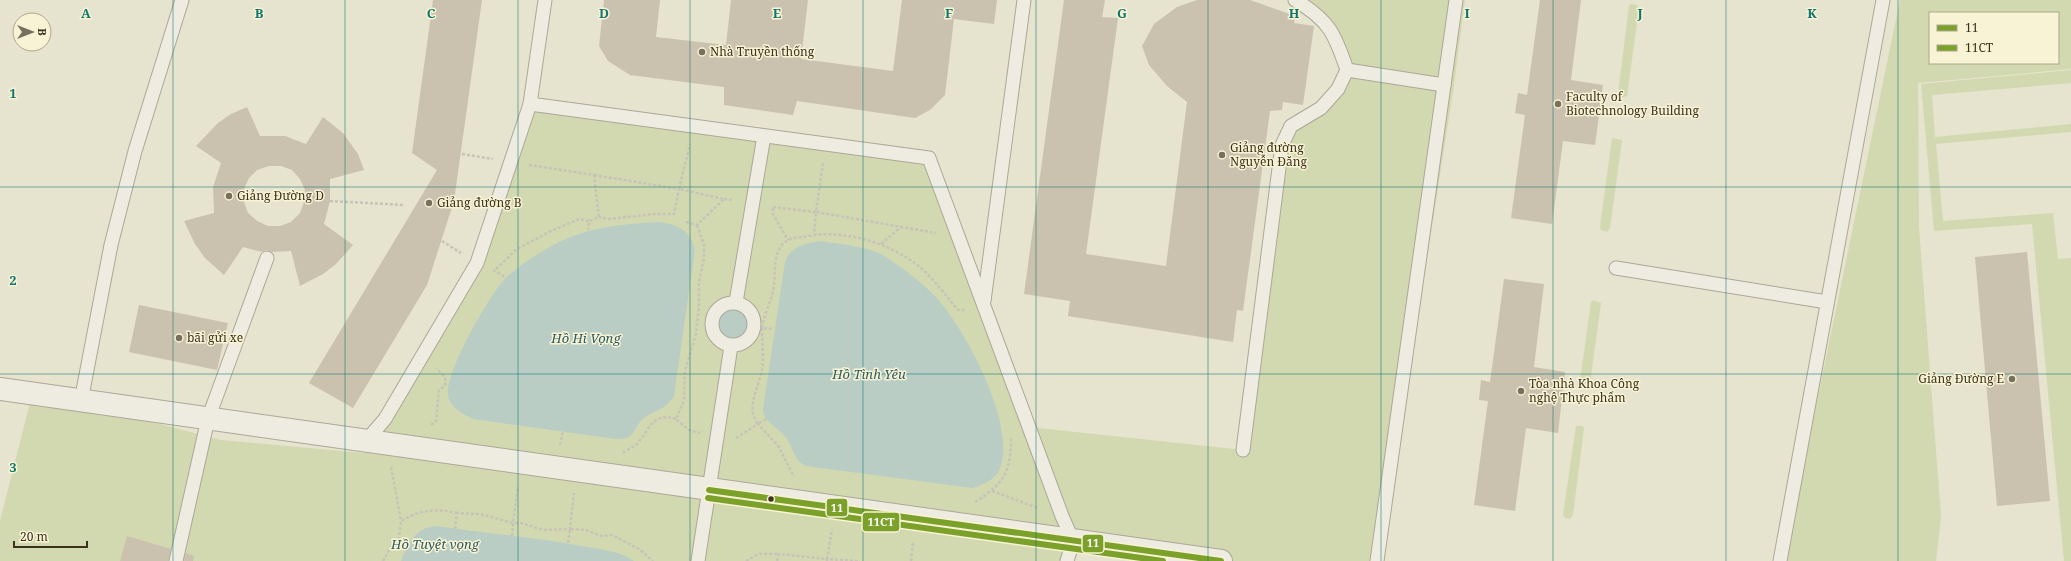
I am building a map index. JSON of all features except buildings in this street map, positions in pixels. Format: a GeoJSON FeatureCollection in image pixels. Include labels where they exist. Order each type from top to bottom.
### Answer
{"type":"FeatureCollection","features":[{"type":"Feature","properties":{"kind":"street"},"geometry":{"type":"LineString","coordinates":[[0,389],[709,490],[1070,551],[1221,561]]}},
{"type":"Feature","properties":{"kind":"lane"},"geometry":{"type":"LineString","coordinates":[[81,401],[112,245],[135,151],[182,0]]}},
{"type":"Feature","properties":{"kind":"lane"},"geometry":{"type":"LineString","coordinates":[[366,441],[385,419],[477,263],[530,104],[545,0]]}},
{"type":"Feature","properties":{"kind":"lane"},"geometry":{"type":"LineString","coordinates":[[983,303],[1024,0]]}},
{"type":"Feature","properties":{"kind":"lane"},"geometry":{"type":"LineString","coordinates":[[1243,450],[1282,145],[1291,126],[1321,108],[1338,89],[1346,70],[1339,46],[1326,24],[1315,12],[1295,0]]}},
{"type":"Feature","properties":{"kind":"lane"},"geometry":{"type":"LineString","coordinates":[[1377,561],[1456,0]]}},
{"type":"Feature","properties":{"kind":"lane"},"geometry":{"type":"LineString","coordinates":[[1780,561],[1883,0]]}},
{"type":"Feature","properties":{"kind":"lane"},"geometry":{"type":"LineString","coordinates":[[1346,70],[1444,86]]}},
{"type":"Feature","properties":{"kind":"lane"},"geometry":{"type":"LineString","coordinates":[[530,104],[929,158],[1062,516],[1070,551]]}},
{"type":"Feature","properties":{"kind":"lane"},"geometry":{"type":"LineString","coordinates":[[736,302],[764,136]]}},
{"type":"Feature","properties":{"kind":"lane"},"geometry":{"type":"LineString","coordinates":[[176,561],[208,419],[267,258]]}},
{"type":"Feature","properties":{"kind":"lane"},"geometry":{"type":"LineString","coordinates":[[1616,268],[1827,302]]}},
{"type":"Feature","properties":{"kind":"lane"},"geometry":{"type":"LineString","coordinates":[[736,302],[750,311],[755,327],[747,341],[739,345],[731,346],[722,343],[716,338],[712,330],[711,321],[714,313],[720,307],[728,303],[736,302]]}},
{"type":"Feature","properties":{"kind":"lane"},"geometry":{"type":"LineString","coordinates":[[698,561],[731,346]]}},
{"type":"Feature","properties":{"kind":"path"},"geometry":{"type":"LineString","coordinates":[[494,271],[518,249],[549,232],[579,219],[589,221],[600,217],[608,219],[654,214],[674,214],[694,126]]}},
{"type":"Feature","properties":{"kind":"path"},"geometry":{"type":"LineString","coordinates":[[814,234],[826,144]]}},
{"type":"Feature","properties":{"kind":"path"},"geometry":{"type":"LineString","coordinates":[[462,154],[679,189],[724,198],[697,225]]}},
{"type":"Feature","properties":{"kind":"path"},"geometry":{"type":"LineString","coordinates":[[594,175],[600,217]]}},
{"type":"Feature","properties":{"kind":"path"},"geometry":{"type":"LineString","coordinates":[[330,201],[405,205]]}},
{"type":"Feature","properties":{"kind":"path"},"geometry":{"type":"LineString","coordinates":[[753,203],[958,236]]}},
{"type":"Feature","properties":{"kind":"path"},"geometry":{"type":"LineString","coordinates":[[773,207],[773,214],[788,240]]}},
{"type":"Feature","properties":{"kind":"path"},"geometry":{"type":"LineString","coordinates":[[588,230],[589,221]]}},
{"type":"Feature","properties":{"kind":"path"},"geometry":{"type":"LineString","coordinates":[[686,222],[697,225]]}},
{"type":"Feature","properties":{"kind":"path"},"geometry":{"type":"LineString","coordinates":[[676,419],[684,400],[685,371],[696,334],[699,305],[699,282],[704,258],[704,245],[697,225]]}},
{"type":"Feature","properties":{"kind":"path"},"geometry":{"type":"LineString","coordinates":[[880,245],[901,227]]}},
{"type":"Feature","properties":{"kind":"path"},"geometry":{"type":"LineString","coordinates":[[795,480],[779,447],[758,424],[753,413],[753,402],[762,368],[762,328],[774,287],[774,267],[778,253],[788,240],[814,234],[848,236],[880,245],[889,248],[920,267],[958,310],[967,310],[983,303]]}},
{"type":"Feature","properties":{"kind":"path"},"geometry":{"type":"LineString","coordinates":[[762,328],[774,329]]}},
{"type":"Feature","properties":{"kind":"path"},"geometry":{"type":"LineString","coordinates":[[421,358],[444,374],[446,382],[445,386],[439,390],[436,421],[433,425],[426,425]]}},
{"type":"Feature","properties":{"kind":"path"},"geometry":{"type":"LineString","coordinates":[[568,543],[576,483],[637,444],[649,425],[659,419],[670,417],[676,419],[689,430],[717,437],[734,439],[766,419]]}},
{"type":"Feature","properties":{"kind":"path"},"geometry":{"type":"LineString","coordinates":[[972,504],[992,491],[1007,473],[1011,455],[1010,429]]}},
{"type":"Feature","properties":{"kind":"path"},"geometry":{"type":"LineString","coordinates":[[390,467],[401,521],[398,544]]}},
{"type":"Feature","properties":{"kind":"path"},"geometry":{"type":"LineString","coordinates":[[512,536],[518,484]]}},
{"type":"Feature","properties":{"kind":"path"},"geometry":{"type":"LineString","coordinates":[[992,491],[1062,516]]}},
{"type":"Feature","properties":{"kind":"path"},"geometry":{"type":"LineString","coordinates":[[401,521],[410,515],[431,510],[480,514],[513,523],[521,522],[544,530],[570,529],[616,537],[639,549],[653,561]]}},
{"type":"Feature","properties":{"kind":"path"},"geometry":{"type":"LineString","coordinates":[[455,529],[457,513]]}},
{"type":"Feature","properties":{"kind":"path"},"geometry":{"type":"LineString","coordinates":[[827,560],[833,521]]}},
{"type":"Feature","properties":{"kind":"path"},"geometry":{"type":"LineString","coordinates":[[398,544],[406,551]]}},
{"type":"Feature","properties":{"kind":"path"},"geometry":{"type":"LineString","coordinates":[[384,561],[392,545],[398,544]]}},
{"type":"Feature","properties":{"kind":"path"},"geometry":{"type":"LineString","coordinates":[[746,561],[758,554],[779,554],[827,560],[858,561]]}},
{"type":"Feature","properties":{"kind":"path"},"geometry":{"type":"LineString","coordinates":[[778,561],[779,554]]}},
{"type":"Feature","properties":{"kind":"green space"},"geometry":{"type":"Polygon","coordinates":[[[1295,0],[1465,0],[1454,85],[1380,561],[1219,561],[1074,543],[1068,561],[0,561],[0,521],[33,391],[221,440],[364,453],[477,263],[530,104],[929,158],[1029,427],[1243,450],[1291,126],[1321,108],[1346,70],[1339,46],[1295,0]]]}},
{"type":"Feature","properties":{"kind":"green space"},"geometry":{"type":"Polygon","coordinates":[[[1900,0],[2071,0],[2071,69],[1918,83],[1919,227],[1941,517],[1936,561],[1784,561],[1900,0]]]}},
{"type":"Feature","properties":{"kind":"green space"},"geometry":{"type":"Polygon","coordinates":[[[1631,4],[1637,5],[1639,8],[1627,96],[1620,98],[1618,94],[1629,6],[1631,4]]]}},
{"type":"Feature","properties":{"kind":"green space"},"geometry":{"type":"Polygon","coordinates":[[[2071,70],[2071,83],[1932,95],[1935,137],[2071,124],[2071,132],[1936,144],[1943,221],[2053,213],[2058,259],[2071,258],[2071,561],[2064,561],[2032,224],[1934,231],[1921,84],[2071,70]]]}},
{"type":"Feature","properties":{"kind":"green space"},"geometry":{"type":"Polygon","coordinates":[[[1612,138],[1622,140],[1610,228],[1607,232],[1601,230],[1600,227],[1612,138]]]}},
{"type":"Feature","properties":{"kind":"green space"},"geometry":{"type":"Polygon","coordinates":[[[1593,300],[1601,303],[1590,383],[1587,386],[1581,384],[1580,381],[1591,302],[1593,300]]]}},
{"type":"Feature","properties":{"kind":"green space"},"geometry":{"type":"Polygon","coordinates":[[[1576,426],[1582,426],[1584,428],[1573,515],[1570,519],[1565,518],[1563,515],[1576,426]]]}},
{"type":"Feature","properties":{"kind":"water","name":"Hồ Hi Vọng"},"geometry":{"type":"Polygon","coordinates":[[[659,222],[672,225],[687,233],[695,250],[674,396],[663,408],[646,416],[629,437],[618,439],[473,419],[461,413],[451,404],[448,395],[449,385],[460,354],[468,337],[495,291],[511,273],[521,265],[557,243],[585,232],[614,226],[659,222]]]}},
{"type":"Feature","properties":{"kind":"water","name":"Hồ Tình Yêu"},"geometry":{"type":"Polygon","coordinates":[[[819,241],[844,244],[870,250],[884,256],[924,286],[936,297],[948,312],[974,355],[996,405],[1002,430],[1003,452],[999,471],[991,480],[972,488],[806,466],[796,457],[789,442],[783,434],[766,418],[763,409],[785,262],[794,249],[819,241]]]}},
{"type":"Feature","properties":{"kind":"water"},"geometry":{"type":"Polygon","coordinates":[[[736,306],[745,311],[749,317],[749,331],[745,337],[736,342],[728,342],[719,337],[715,331],[714,320],[719,311],[725,307],[736,306]]]}},
{"type":"Feature","properties":{"kind":"water","name":"Hồ Tuyệt vọng"},"geometry":{"type":"Polygon","coordinates":[[[435,526],[545,540],[601,549],[622,554],[634,561],[401,561],[406,549],[417,533],[428,527],[435,526]]]}},
{"type":"Feature","properties":{"kind":"transit line","name":"11"},"geometry":{"type":"LineString","coordinates":[[709,490],[1221,561]]}},
{"type":"Feature","properties":{"kind":"transit line","name":"11CT"},"geometry":{"type":"LineString","coordinates":[[708,498],[1163,561]]}},
{"type":"Feature","properties":{"kind":"place","name":"Nhà Truyền thống"},"geometry":{"type":"Point","coordinates":[702,52]}},
{"type":"Feature","properties":{"kind":"place","name":"Faculty of Biotechnology Building"},"geometry":{"type":"Point","coordinates":[1558,104]}},
{"type":"Feature","properties":{"kind":"place","name":"Giảng đường Nguyễn Đăng"},"geometry":{"type":"Point","coordinates":[1222,155]}},
{"type":"Feature","properties":{"kind":"place","name":"Giảng Đường D"},"geometry":{"type":"Point","coordinates":[229,196]}},
{"type":"Feature","properties":{"kind":"place","name":"Giảng đường B"},"geometry":{"type":"Point","coordinates":[429,203]}},
{"type":"Feature","properties":{"kind":"place","name":"bãi gửi xe"},"geometry":{"type":"Point","coordinates":[179,338]}},
{"type":"Feature","properties":{"kind":"place","name":"Giảng Đường E"},"geometry":{"type":"Point","coordinates":[2012,379]}},
{"type":"Feature","properties":{"kind":"place","name":"Tòa nhà Khoa Công nghệ Thực phẩm"},"geometry":{"type":"Point","coordinates":[1521,391]}}]}
